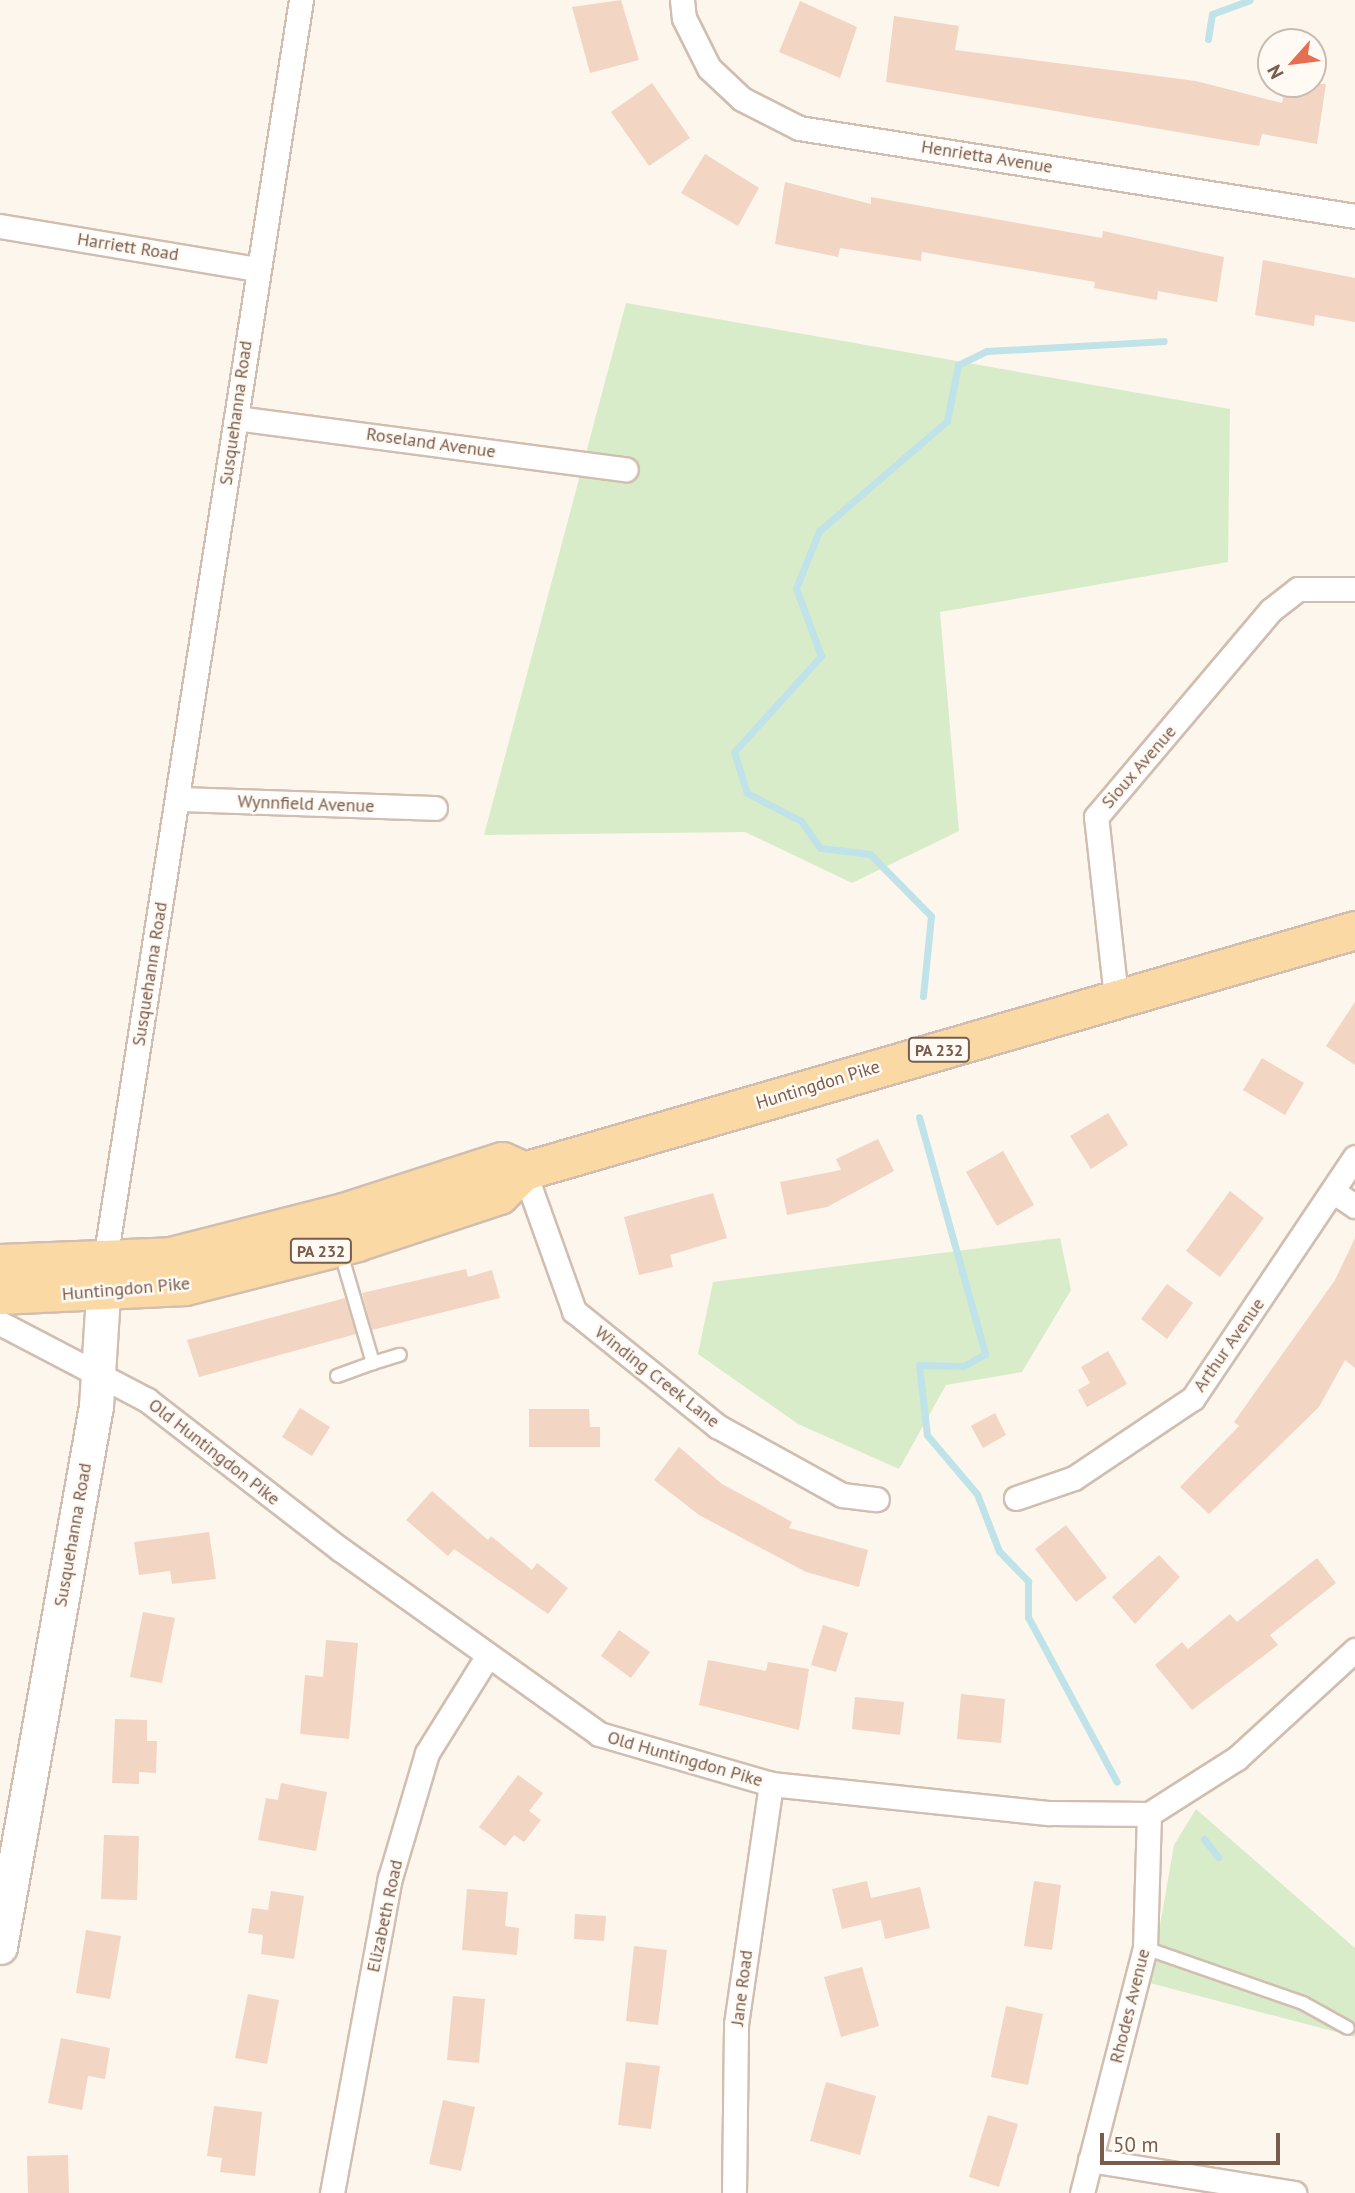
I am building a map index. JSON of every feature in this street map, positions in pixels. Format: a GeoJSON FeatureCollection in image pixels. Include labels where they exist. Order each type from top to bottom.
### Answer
{"type":"FeatureCollection","features":[{"type":"Feature","properties":{"kind":"main road","name":"Huntingdon Pike"},"geometry":{"type":"LineString","coordinates":[[0,1263],[185,1286],[339,1246],[499,1195],[524,1171],[1116,997],[1355,930]]}},
{"type":"Feature","properties":{"kind":"main road","name":"Huntingdon Pike"},"geometry":{"type":"LineString","coordinates":[[0,1295],[105,1277],[171,1256],[343,1212],[502,1161],[524,1171]]}},
{"type":"Feature","properties":{"kind":"main road","name":"Susquehanna Road"},"geometry":{"type":"LineString","coordinates":[[0,1947],[100,1372],[105,1277]]}},
{"type":"Feature","properties":{"kind":"street","name":"Susquehanna Road"},"geometry":{"type":"LineString","coordinates":[[105,1277],[236,418],[256,269],[302,0]]}},
{"type":"Feature","properties":{"kind":"street","name":"Henrietta Avenue"},"geometry":{"type":"LineString","coordinates":[[682,0],[684,18],[709,68],[742,99],[799,128],[1355,216]]}},
{"type":"Feature","properties":{"kind":"street","name":"Harriett Road"},"geometry":{"type":"LineString","coordinates":[[0,226],[256,269]]}},
{"type":"Feature","properties":{"kind":"street","name":"Roseland Avenue"},"geometry":{"type":"LineString","coordinates":[[236,418],[626,468]]}},
{"type":"Feature","properties":{"kind":"street","name":"Sioux Avenue"},"geometry":{"type":"LineString","coordinates":[[1116,997],[1096,817],[1271,610],[1297,589],[1355,589]]}},
{"type":"Feature","properties":{"kind":"street","name":"Wynnfield Avenue"},"geometry":{"type":"LineString","coordinates":[[178,799],[435,808]]}},
{"type":"Feature","properties":{"kind":"street","name":"Arthur Avenue"},"geometry":{"type":"LineString","coordinates":[[1016,1499],[1074,1478],[1193,1398],[1355,1157]]}},
{"type":"Feature","properties":{"kind":"street","name":"Winding Creek Lane"},"geometry":{"type":"LineString","coordinates":[[524,1171],[574,1311],[717,1426],[842,1495],[877,1499]]}},
{"type":"Feature","properties":{"kind":"street"},"geometry":{"type":"LineString","coordinates":[[1334,1192],[1355,1206]]}},
{"type":"Feature","properties":{"kind":"street","name":"Old Huntingdon Pike"},"geometry":{"type":"LineString","coordinates":[[0,1322],[100,1372],[147,1401],[487,1657],[599,1734],[771,1784],[1049,1813],[1149,1814]]}},
{"type":"Feature","properties":{"kind":"street"},"geometry":{"type":"LineString","coordinates":[[1149,1814],[1237,1758],[1355,1650]]}},
{"type":"Feature","properties":{"kind":"street","name":"Elizabeth Road"},"geometry":{"type":"LineString","coordinates":[[332,2193],[390,1878],[427,1753],[487,1657]]}},
{"type":"Feature","properties":{"kind":"street","name":"Jane Road"},"geometry":{"type":"LineString","coordinates":[[734,2193],[736,2024],[771,1784]]}},
{"type":"Feature","properties":{"kind":"street","name":"Rhodes Avenue"},"geometry":{"type":"LineString","coordinates":[[1082,2193],[1145,1948],[1149,1814]]}},
{"type":"Feature","properties":{"kind":"street"},"geometry":{"type":"LineString","coordinates":[[1090,2160],[1294,2193]]}},
{"type":"Feature","properties":{"kind":"lane"},"geometry":{"type":"LineString","coordinates":[[339,1246],[373,1363]]}},
{"type":"Feature","properties":{"kind":"lane"},"geometry":{"type":"LineString","coordinates":[[337,1376],[400,1355]]}},
{"type":"Feature","properties":{"kind":"lane"},"geometry":{"type":"LineString","coordinates":[[1145,1948],[1303,2003],[1348,2028]]}},
{"type":"Feature","properties":{"kind":"green space"},"geometry":{"type":"Polygon","coordinates":[[[626,303],[1230,409],[1228,562],[940,612],[959,831],[852,883],[745,832],[484,835],[626,303]]]}},
{"type":"Feature","properties":{"kind":"green space"},"geometry":{"type":"Polygon","coordinates":[[[1060,1238],[1071,1290],[1022,1372],[946,1385],[899,1469],[798,1424],[698,1354],[713,1282],[1060,1238]]]}},
{"type":"Feature","properties":{"kind":"green space"},"geometry":{"type":"Polygon","coordinates":[[[1196,1809],[1355,1948],[1355,2037],[1150,1983],[1174,1845],[1196,1809]]]}},
{"type":"Feature","properties":{"kind":"building"},"geometry":{"type":"Polygon","coordinates":[[[621,0],[639,60],[590,73],[572,7],[621,0]]]}},
{"type":"Feature","properties":{"kind":"building"},"geometry":{"type":"Polygon","coordinates":[[[800,1],[857,27],[840,78],[779,52],[800,1]]]}},
{"type":"Feature","properties":{"kind":"building"},"geometry":{"type":"Polygon","coordinates":[[[894,16],[959,26],[955,50],[1196,81],[1282,103],[1283,98],[1324,98],[1317,144],[1262,134],[1259,146],[886,82],[894,16]]]}},
{"type":"Feature","properties":{"kind":"building"},"geometry":{"type":"Polygon","coordinates":[[[652,83],[690,138],[649,166],[611,112],[652,83]]]}},
{"type":"Feature","properties":{"kind":"building"},"geometry":{"type":"Polygon","coordinates":[[[705,154],[759,188],[738,226],[681,193],[705,154]]]}},
{"type":"Feature","properties":{"kind":"building"},"geometry":{"type":"Polygon","coordinates":[[[785,182],[871,204],[871,197],[1102,238],[1103,231],[1224,257],[1217,302],[1158,291],[1157,300],[1094,288],[1095,282],[922,252],[921,261],[840,248],[838,257],[775,244],[785,182]]]}},
{"type":"Feature","properties":{"kind":"building"},"geometry":{"type":"Polygon","coordinates":[[[1263,260],[1355,278],[1355,322],[1315,315],[1314,326],[1255,315],[1263,260]]]}},
{"type":"Feature","properties":{"kind":"building"},"geometry":{"type":"Polygon","coordinates":[[[1355,1002],[1355,1065],[1326,1046],[1355,1002]]]}},
{"type":"Feature","properties":{"kind":"building"},"geometry":{"type":"Polygon","coordinates":[[[1262,1058],[1304,1083],[1285,1115],[1243,1090],[1262,1058]]]}},
{"type":"Feature","properties":{"kind":"building"},"geometry":{"type":"Polygon","coordinates":[[[1108,1113],[1128,1145],[1091,1169],[1070,1136],[1108,1113]]]}},
{"type":"Feature","properties":{"kind":"building"},"geometry":{"type":"Polygon","coordinates":[[[878,1139],[894,1171],[827,1207],[787,1215],[780,1182],[841,1170],[836,1159],[878,1139]]]}},
{"type":"Feature","properties":{"kind":"building"},"geometry":{"type":"Polygon","coordinates":[[[1003,1151],[1034,1205],[997,1226],[966,1172],[1003,1151]]]}},
{"type":"Feature","properties":{"kind":"building"},"geometry":{"type":"Polygon","coordinates":[[[1230,1191],[1264,1218],[1220,1277],[1186,1251],[1230,1191]]]}},
{"type":"Feature","properties":{"kind":"building"},"geometry":{"type":"Polygon","coordinates":[[[713,1193],[727,1238],[670,1255],[673,1267],[639,1275],[624,1217],[713,1193]]]}},
{"type":"Feature","properties":{"kind":"building"},"geometry":{"type":"Polygon","coordinates":[[[1355,1238],[1355,1368],[1345,1360],[1319,1407],[1209,1514],[1180,1487],[1239,1426],[1234,1422],[1335,1280],[1355,1238]]]}},
{"type":"Feature","properties":{"kind":"building"},"geometry":{"type":"Polygon","coordinates":[[[466,1269],[468,1277],[492,1270],[500,1298],[372,1330],[362,1293],[466,1269]]]}},
{"type":"Feature","properties":{"kind":"building"},"geometry":{"type":"Polygon","coordinates":[[[1167,1284],[1193,1303],[1167,1339],[1141,1319],[1167,1284]]]}},
{"type":"Feature","properties":{"kind":"building"},"geometry":{"type":"Polygon","coordinates":[[[345,1298],[356,1334],[199,1377],[187,1340],[345,1298]]]}},
{"type":"Feature","properties":{"kind":"building"},"geometry":{"type":"Polygon","coordinates":[[[1108,1351],[1127,1384],[1087,1407],[1078,1390],[1090,1383],[1081,1367],[1108,1351]]]}},
{"type":"Feature","properties":{"kind":"building"},"geometry":{"type":"Polygon","coordinates":[[[300,1408],[330,1427],[312,1456],[282,1437],[300,1408]]]}},
{"type":"Feature","properties":{"kind":"building"},"geometry":{"type":"Polygon","coordinates":[[[529,1409],[589,1409],[590,1427],[600,1427],[600,1447],[529,1447],[529,1409]]]}},
{"type":"Feature","properties":{"kind":"building"},"geometry":{"type":"Polygon","coordinates":[[[995,1413],[1006,1435],[983,1448],[971,1426],[995,1413]]]}},
{"type":"Feature","properties":{"kind":"building"},"geometry":{"type":"Polygon","coordinates":[[[679,1447],[722,1484],[792,1522],[789,1528],[868,1550],[859,1587],[806,1572],[699,1515],[654,1480],[679,1447]]]}},
{"type":"Feature","properties":{"kind":"building"},"geometry":{"type":"Polygon","coordinates":[[[432,1491],[488,1540],[491,1536],[532,1570],[537,1563],[568,1588],[548,1614],[454,1549],[448,1556],[406,1520],[432,1491]]]}},
{"type":"Feature","properties":{"kind":"building"},"geometry":{"type":"Polygon","coordinates":[[[1066,1525],[1107,1578],[1076,1602],[1035,1549],[1066,1525]]]}},
{"type":"Feature","properties":{"kind":"building"},"geometry":{"type":"Polygon","coordinates":[[[209,1532],[216,1579],[172,1584],[170,1571],[139,1575],[134,1542],[209,1532]]]}},
{"type":"Feature","properties":{"kind":"building"},"geometry":{"type":"Polygon","coordinates":[[[1159,1555],[1180,1577],[1135,1624],[1112,1597],[1159,1555]]]}},
{"type":"Feature","properties":{"kind":"building"},"geometry":{"type":"Polygon","coordinates":[[[1317,1558],[1336,1583],[1270,1635],[1278,1645],[1192,1710],[1155,1665],[1182,1642],[1188,1649],[1230,1614],[1237,1622],[1317,1558]]]}},
{"type":"Feature","properties":{"kind":"building"},"geometry":{"type":"Polygon","coordinates":[[[143,1612],[175,1618],[162,1683],[130,1677],[143,1612]]]}},
{"type":"Feature","properties":{"kind":"building"},"geometry":{"type":"Polygon","coordinates":[[[823,1625],[848,1633],[836,1672],[811,1665],[823,1625]]]}},
{"type":"Feature","properties":{"kind":"building"},"geometry":{"type":"Polygon","coordinates":[[[619,1630],[650,1652],[631,1678],[601,1656],[619,1630]]]}},
{"type":"Feature","properties":{"kind":"building"},"geometry":{"type":"Polygon","coordinates":[[[326,1640],[358,1643],[349,1739],[300,1734],[305,1675],[323,1677],[326,1640]]]}},
{"type":"Feature","properties":{"kind":"building"},"geometry":{"type":"Polygon","coordinates":[[[708,1660],[766,1671],[768,1662],[809,1669],[799,1730],[699,1705],[708,1660]]]}},
{"type":"Feature","properties":{"kind":"building"},"geometry":{"type":"Polygon","coordinates":[[[961,1694],[1005,1699],[1001,1743],[957,1739],[961,1694]]]}},
{"type":"Feature","properties":{"kind":"building"},"geometry":{"type":"Polygon","coordinates":[[[855,1697],[904,1702],[900,1735],[852,1729],[855,1697]]]}},
{"type":"Feature","properties":{"kind":"building"},"geometry":{"type":"Polygon","coordinates":[[[115,1719],[147,1720],[147,1741],[157,1741],[156,1773],[139,1772],[139,1784],[112,1783],[115,1719]]]}},
{"type":"Feature","properties":{"kind":"building"},"geometry":{"type":"Polygon","coordinates":[[[518,1775],[543,1793],[529,1811],[541,1820],[524,1842],[514,1835],[505,1846],[479,1827],[518,1775]]]}},
{"type":"Feature","properties":{"kind":"building"},"geometry":{"type":"Polygon","coordinates":[[[281,1783],[327,1792],[316,1851],[258,1840],[266,1798],[278,1800],[281,1783]]]}},
{"type":"Feature","properties":{"kind":"building"},"geometry":{"type":"Polygon","coordinates":[[[104,1835],[139,1836],[137,1900],[101,1899],[104,1835]]]}},
{"type":"Feature","properties":{"kind":"building"},"geometry":{"type":"Polygon","coordinates":[[[867,1881],[871,1898],[920,1887],[930,1928],[885,1939],[881,1920],[842,1929],[832,1889],[867,1881]]]}},
{"type":"Feature","properties":{"kind":"building"},"geometry":{"type":"Polygon","coordinates":[[[1034,1881],[1061,1885],[1052,1950],[1024,1946],[1034,1881]]]}},
{"type":"Feature","properties":{"kind":"building"},"geometry":{"type":"Polygon","coordinates":[[[467,1889],[508,1892],[505,1926],[519,1928],[517,1955],[462,1950],[467,1889]]]}},
{"type":"Feature","properties":{"kind":"building"},"geometry":{"type":"Polygon","coordinates":[[[271,1891],[304,1896],[294,1959],[261,1954],[263,1935],[248,1933],[252,1908],[268,1910],[271,1891]]]}},
{"type":"Feature","properties":{"kind":"building"},"geometry":{"type":"Polygon","coordinates":[[[575,1914],[606,1916],[604,1941],[574,1939],[575,1914]]]}},
{"type":"Feature","properties":{"kind":"building"},"geometry":{"type":"Polygon","coordinates":[[[86,1930],[121,1936],[110,1999],[76,1993],[86,1930]]]}},
{"type":"Feature","properties":{"kind":"building"},"geometry":{"type":"Polygon","coordinates":[[[634,1946],[667,1950],[658,2025],[626,2021],[634,1946]]]}},
{"type":"Feature","properties":{"kind":"building"},"geometry":{"type":"Polygon","coordinates":[[[862,1967],[879,2026],[841,2037],[824,1977],[862,1967]]]}},
{"type":"Feature","properties":{"kind":"building"},"geometry":{"type":"Polygon","coordinates":[[[248,1994],[279,2000],[267,2064],[235,2058],[248,1994]]]}},
{"type":"Feature","properties":{"kind":"building"},"geometry":{"type":"Polygon","coordinates":[[[453,1996],[485,1999],[479,2063],[447,2060],[453,1996]]]}},
{"type":"Feature","properties":{"kind":"building"},"geometry":{"type":"Polygon","coordinates":[[[1006,2006],[1043,2014],[1028,2085],[991,2077],[1006,2006]]]}},
{"type":"Feature","properties":{"kind":"building"},"geometry":{"type":"Polygon","coordinates":[[[61,2038],[110,2048],[105,2079],[88,2076],[82,2110],[48,2103],[61,2038]]]}},
{"type":"Feature","properties":{"kind":"building"},"geometry":{"type":"Polygon","coordinates":[[[626,2062],[660,2066],[651,2129],[618,2125],[626,2062]]]}},
{"type":"Feature","properties":{"kind":"building"},"geometry":{"type":"Polygon","coordinates":[[[826,2082],[876,2096],[860,2155],[810,2141],[826,2082]]]}},
{"type":"Feature","properties":{"kind":"building"},"geometry":{"type":"Polygon","coordinates":[[[443,2100],[475,2107],[461,2171],[429,2164],[443,2100]]]}},
{"type":"Feature","properties":{"kind":"building"},"geometry":{"type":"Polygon","coordinates":[[[214,2106],[262,2112],[255,2176],[220,2172],[222,2158],[207,2156],[214,2106]]]}},
{"type":"Feature","properties":{"kind":"building"},"geometry":{"type":"Polygon","coordinates":[[[988,2115],[1018,2124],[999,2187],[969,2177],[988,2115]]]}},
{"type":"Feature","properties":{"kind":"building"},"geometry":{"type":"Polygon","coordinates":[[[68,2155],[69,2193],[28,2193],[27,2156],[68,2155]]]}},
{"type":"Feature","properties":{"kind":"waterway"},"geometry":{"type":"LineString","coordinates":[[1208,39],[1212,14],[1250,0]]}},
{"type":"Feature","properties":{"kind":"waterway"},"geometry":{"type":"LineString","coordinates":[[923,996],[931,916],[870,854],[820,848],[801,821],[747,793],[734,752],[821,656],[796,588],[819,531],[947,421],[958,365],[987,351],[1164,341]]}},
{"type":"Feature","properties":{"kind":"waterway"},"geometry":{"type":"LineString","coordinates":[[919,1117],[985,1354],[963,1366],[919,1365],[927,1435],[977,1494],[999,1551],[1028,1581],[1028,1617],[1117,1782]]}},
{"type":"Feature","properties":{"kind":"waterway"},"geometry":{"type":"LineString","coordinates":[[1204,1839],[1218,1857]]}}]}
